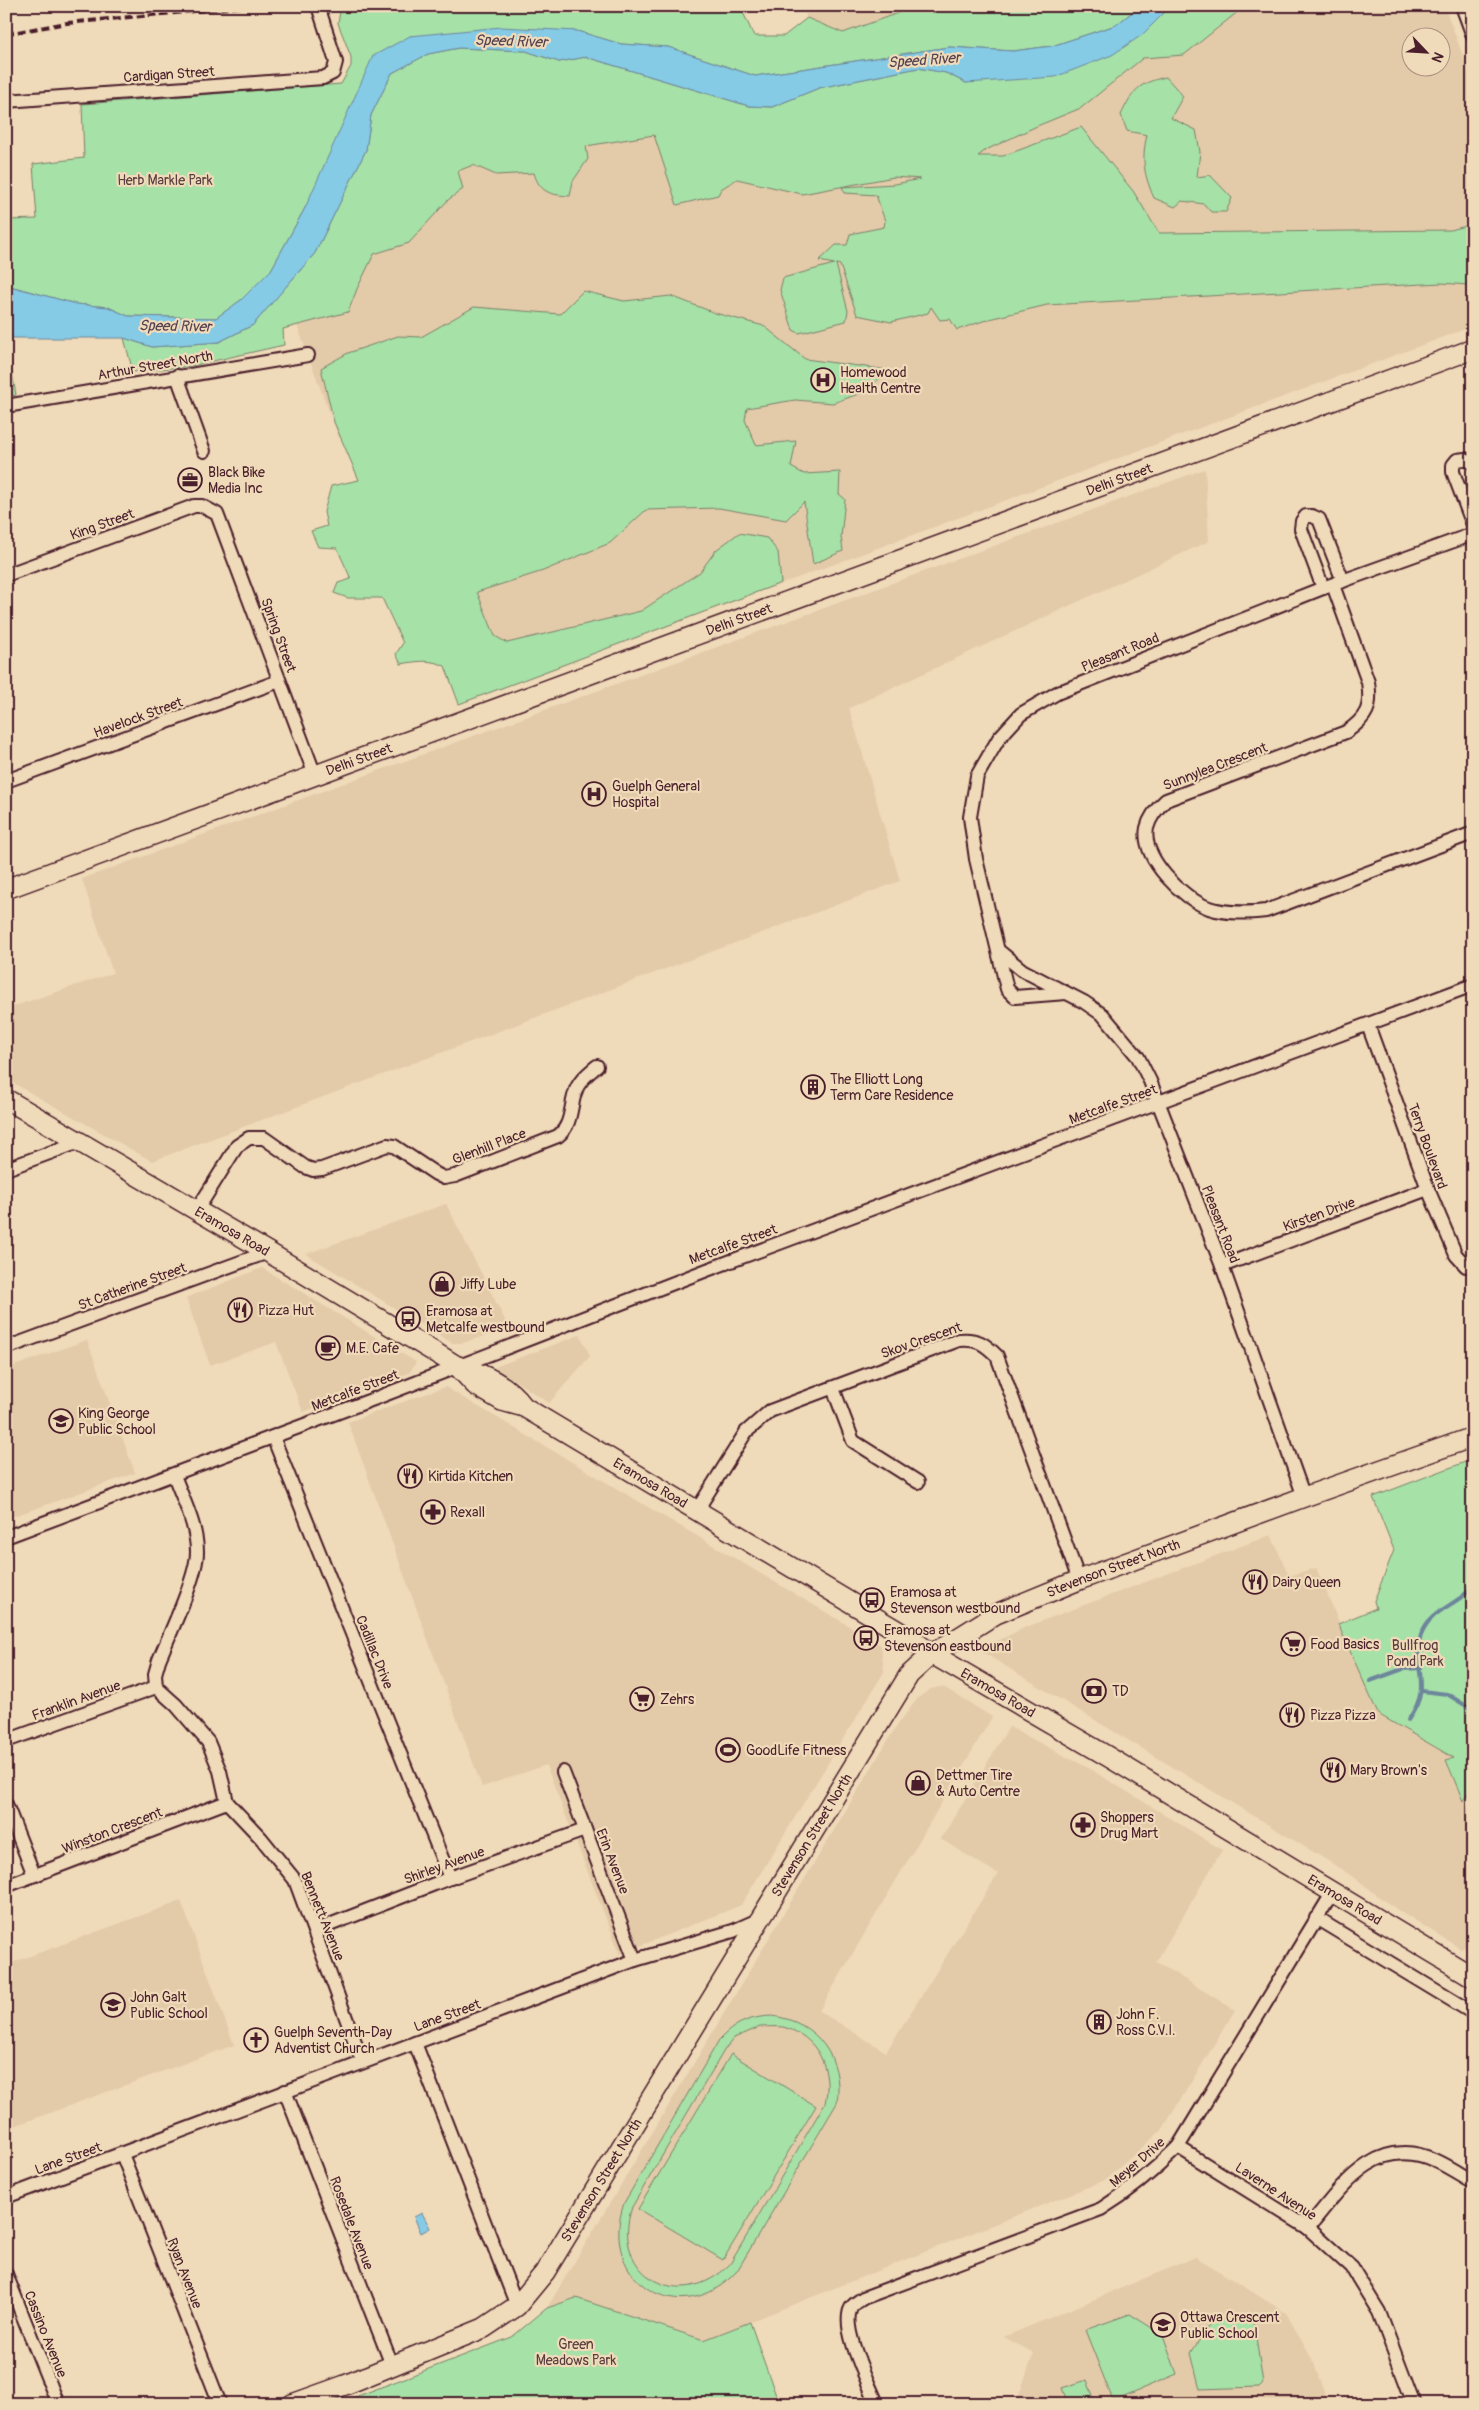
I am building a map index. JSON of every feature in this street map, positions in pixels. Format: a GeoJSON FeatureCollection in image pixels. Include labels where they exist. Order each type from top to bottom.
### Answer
{"type":"FeatureCollection","features":[{"type":"Feature","properties":{"kind":"main road","name":"Delhi Street"},"geometry":{"type":"LineString","coordinates":[[8,884],[315,775],[1473,349]]}},
{"type":"Feature","properties":{"kind":"main road","name":"Eramosa Road"},"geometry":{"type":"LineString","coordinates":[[6,1099],[268,1252],[457,1366],[475,1385],[502,1402],[524,1406],[913,1640],[932,1654],[1107,1756],[1473,1977]]}},
{"type":"Feature","properties":{"kind":"main road","name":"Stevenson Street North"},"geometry":{"type":"LineString","coordinates":[[292,2404],[484,2328],[517,2306],[545,2272],[909,1675],[932,1654],[996,1614],[1079,1580],[1473,1437]]}},
{"type":"Feature","properties":{"kind":"street","name":"Cardigan Street"},"geometry":{"type":"LineString","coordinates":[[6,101],[323,78],[334,73],[336,62],[318,6]]}},
{"type":"Feature","properties":{"kind":"street"},"geometry":{"type":"LineString","coordinates":[[1467,12],[1473,36]]}},
{"type":"Feature","properties":{"kind":"street","name":"Arthur Street North"},"geometry":{"type":"LineString","coordinates":[[6,406],[308,355]]}},
{"type":"Feature","properties":{"kind":"street"},"geometry":{"type":"LineString","coordinates":[[177,376],[204,451]]}},
{"type":"Feature","properties":{"kind":"street"},"geometry":{"type":"LineString","coordinates":[[1473,463],[1466,459],[1457,460],[1453,465],[1453,472],[1473,526]]}},
{"type":"Feature","properties":{"kind":"street","name":"King Street"},"geometry":{"type":"LineString","coordinates":[[6,575],[194,506],[209,509]]}},
{"type":"Feature","properties":{"kind":"street","name":"Spring Street"},"geometry":{"type":"LineString","coordinates":[[209,509],[218,514],[221,520],[315,775]]}},
{"type":"Feature","properties":{"kind":"street","name":"Sunnylea Crescent"},"geometry":{"type":"LineString","coordinates":[[1333,585],[1301,529],[1302,521],[1306,516],[1319,519],[1333,585],[1368,682],[1370,696],[1368,708],[1359,724],[1346,732],[1166,800],[1156,809],[1147,830],[1152,853],[1166,878],[1186,896],[1209,908],[1238,914],[1266,910],[1473,834]]}},
{"type":"Feature","properties":{"kind":"street","name":"Pleasant Road"},"geometry":{"type":"LineString","coordinates":[[1066,993],[1014,997],[1007,989],[1000,952],[976,859],[970,817],[977,776],[999,738],[1021,714],[1058,693],[1333,585],[1473,534]]}},
{"type":"Feature","properties":{"kind":"street","name":"Havelock Street"},"geometry":{"type":"LineString","coordinates":[[6,781],[279,681]]}},
{"type":"Feature","properties":{"kind":"street","name":"Pleasant Road"},"geometry":{"type":"LineString","coordinates":[[1000,952],[1022,970],[1103,1014],[1138,1058],[1222,1266],[1304,1497]]}},
{"type":"Feature","properties":{"kind":"street","name":"Metcalfe Street"},"geometry":{"type":"LineString","coordinates":[[6,1536],[174,1475],[707,1270],[1473,986]]}},
{"type":"Feature","properties":{"kind":"street","name":"Terry Boulevard"},"geometry":{"type":"LineString","coordinates":[[1368,1025],[1428,1190],[1456,1255],[1466,1266],[1473,1266]]}},
{"type":"Feature","properties":{"kind":"street","name":"Glenhill Place"},"geometry":{"type":"LineString","coordinates":[[197,1210],[237,1146],[249,1138],[264,1138],[305,1167],[313,1170],[322,1169],[387,1145],[394,1146],[444,1178],[454,1176],[558,1136],[564,1131],[570,1118],[575,1091],[584,1078],[598,1066]]}},
{"type":"Feature","properties":{"kind":"street"},"geometry":{"type":"LineString","coordinates":[[6,1169],[78,1142]]}},
{"type":"Feature","properties":{"kind":"street","name":"Kirsten Drive"},"geometry":{"type":"LineString","coordinates":[[1222,1266],[1428,1190]]}},
{"type":"Feature","properties":{"kind":"street","name":"St Catherine Street"},"geometry":{"type":"LineString","coordinates":[[6,1348],[268,1252]]}},
{"type":"Feature","properties":{"kind":"street","name":"Skov Crescent"},"geometry":{"type":"LineString","coordinates":[[697,1510],[752,1424],[770,1411],[959,1340],[971,1338],[984,1343],[997,1356],[1079,1580]]}},
{"type":"Feature","properties":{"kind":"street"},"geometry":{"type":"LineString","coordinates":[[833,1388],[853,1441],[918,1482]]}},
{"type":"Feature","properties":{"kind":"street","name":"Cadillac Drive"},"geometry":{"type":"LineString","coordinates":[[273,1437],[450,1878]]}},
{"type":"Feature","properties":{"kind":"street"},"geometry":{"type":"LineString","coordinates":[[156,1688],[155,1674],[159,1660],[192,1577],[197,1553],[193,1526],[174,1475]]}},
{"type":"Feature","properties":{"kind":"street","name":"Franklin Avenue"},"geometry":{"type":"LineString","coordinates":[[6,1741],[156,1688]]}},
{"type":"Feature","properties":{"kind":"street","name":"Bennett Avenue"},"geometry":{"type":"LineString","coordinates":[[156,1688],[176,1705],[208,1742],[220,1771],[228,1802],[261,1838],[294,1880],[362,2061]]}},
{"type":"Feature","properties":{"kind":"street","name":"Erin Avenue"},"geometry":{"type":"LineString","coordinates":[[563,1772],[635,1960]]}},
{"type":"Feature","properties":{"kind":"street","name":"Winston Crescent"},"geometry":{"type":"LineString","coordinates":[[6,1886],[228,1802]]}},
{"type":"Feature","properties":{"kind":"street"},"geometry":{"type":"LineString","coordinates":[[6,1804],[34,1875]]}},
{"type":"Feature","properties":{"kind":"street","name":"Shirley Avenue"},"geometry":{"type":"LineString","coordinates":[[314,1931],[450,1878],[585,1830]]}},
{"type":"Feature","properties":{"kind":"street","name":"Meyer Drive"},"geometry":{"type":"LineString","coordinates":[[877,2404],[849,2332],[851,2307],[863,2298],[1101,2209],[1131,2191],[1178,2147],[1333,1892]]}},
{"type":"Feature","properties":{"kind":"street"},"geometry":{"type":"LineString","coordinates":[[1316,1918],[1473,2013]]}},
{"type":"Feature","properties":{"kind":"street","name":"Lane Street"},"geometry":{"type":"LineString","coordinates":[[6,2196],[635,1960],[733,1931],[760,1919]]}},
{"type":"Feature","properties":{"kind":"street"},"geometry":{"type":"LineString","coordinates":[[415,2043],[517,2306]]}},
{"type":"Feature","properties":{"kind":"street","name":"Rosedale Avenue"},"geometry":{"type":"LineString","coordinates":[[285,2091],[392,2365]]}},
{"type":"Feature","properties":{"kind":"street","name":"Laverne Avenue"},"geometry":{"type":"LineString","coordinates":[[1178,2147],[1308,2228],[1352,2268],[1379,2312],[1414,2404]]}},
{"type":"Feature","properties":{"kind":"street","name":"Ryan Avenue"},"geometry":{"type":"LineString","coordinates":[[122,2154],[220,2404]]}},
{"type":"Feature","properties":{"kind":"street"},"geometry":{"type":"LineString","coordinates":[[1308,2228],[1344,2183],[1361,2167],[1381,2158],[1394,2155],[1422,2156],[1436,2160],[1473,2182]]}},
{"type":"Feature","properties":{"kind":"street","name":"Cassino Avenue"},"geometry":{"type":"LineString","coordinates":[[6,2274],[9,2290],[58,2404]]}},
{"type":"Feature","properties":{"kind":"shaded area"},"geometry":{"type":"Polygon","coordinates":[[[802,6],[917,6],[843,33],[807,18],[802,6]]]}},
{"type":"Feature","properties":{"kind":"shaded area","name":"Homewood Health Centre"},"geometry":{"type":"Polygon","coordinates":[[[1179,6],[1444,6],[1473,82],[1473,326],[459,704],[354,433],[339,438],[285,293],[370,150],[749,108],[1179,6]]]}},
{"type":"Feature","properties":{"kind":"shaded area","name":"Guelph General Hospital"},"geometry":{"type":"Polygon","coordinates":[[[1205,469],[1209,541],[849,708],[900,881],[152,1161],[6,1079],[6,1009],[113,973],[82,879],[1205,469]]]}},
{"type":"Feature","properties":{"kind":"shaded area"},"geometry":{"type":"Polygon","coordinates":[[[446,1204],[509,1328],[462,1343],[452,1343],[306,1254],[446,1204]]]}},
{"type":"Feature","properties":{"kind":"shaded area"},"geometry":{"type":"Polygon","coordinates":[[[262,1268],[416,1362],[409,1373],[303,1412],[276,1342],[210,1365],[186,1298],[262,1268]]]}},
{"type":"Feature","properties":{"kind":"shaded area"},"geometry":{"type":"Polygon","coordinates":[[[580,1335],[590,1356],[549,1403],[495,1367],[580,1335]]]}},
{"type":"Feature","properties":{"kind":"shaded area","name":"King George Public School"},"geometry":{"type":"Polygon","coordinates":[[[87,1340],[135,1473],[6,1519],[6,1369],[87,1340]]]}},
{"type":"Feature","properties":{"kind":"shaded area"},"geometry":{"type":"Polygon","coordinates":[[[445,1387],[881,1645],[884,1672],[741,1905],[620,1954],[546,1765],[482,1787],[348,1422],[445,1387]]]}},
{"type":"Feature","properties":{"kind":"shaded area"},"geometry":{"type":"Polygon","coordinates":[[[1271,1535],[1289,1576],[1316,1568],[1378,1714],[1454,1758],[1448,1767],[1473,1818],[1473,1943],[1461,1949],[1386,1902],[1358,1880],[1330,1862],[984,1653],[984,1650],[996,1642],[1026,1627],[1271,1535]]]}},
{"type":"Feature","properties":{"kind":"shaded area"},"geometry":{"type":"Polygon","coordinates":[[[945,1688],[992,1717],[819,2011],[886,2052],[998,1874],[941,1839],[1009,1727],[1090,1769],[1222,1850],[1156,1962],[1235,2010],[1162,2130],[1105,2180],[704,2340],[576,2298],[547,2308],[896,1727],[918,1698],[931,1689],[945,1688]]]}},
{"type":"Feature","properties":{"kind":"shaded area","name":"John Galt Public School"},"geometry":{"type":"Polygon","coordinates":[[[181,1901],[234,2045],[6,2129],[6,1965],[181,1901]]]}},
{"type":"Feature","properties":{"kind":"shaded area","name":"Ottawa Crescent Public School"},"geometry":{"type":"Polygon","coordinates":[[[1196,2257],[1286,2313],[1313,2361],[1328,2404],[1016,2404],[1034,2353],[1004,2337],[1196,2257]]]}},
{"type":"Feature","properties":{"kind":"green space","name":"Herb Markle Park"},"geometry":{"type":"Polygon","coordinates":[[[341,6],[740,6],[754,36],[784,36],[807,18],[843,33],[917,6],[982,11],[992,6],[1140,6],[1116,25],[1052,46],[1013,51],[949,47],[755,76],[668,47],[621,44],[577,31],[410,36],[305,208],[271,270],[241,300],[216,318],[128,316],[108,307],[76,304],[6,285],[6,198],[8,220],[37,219],[33,164],[84,158],[82,104],[341,84],[351,66],[351,57],[338,23],[341,6]]]}},
{"type":"Feature","properties":{"kind":"green space"},"geometry":{"type":"Polygon","coordinates":[[[1171,6],[1245,6],[1184,55],[1143,58],[1081,108],[1037,126],[986,150],[978,156],[1003,156],[1081,127],[1133,191],[1159,233],[1451,230],[1473,224],[1473,288],[1468,285],[1441,283],[1047,305],[989,319],[957,330],[950,319],[940,320],[931,307],[928,313],[891,322],[857,315],[840,265],[836,264],[848,311],[846,321],[799,333],[793,330],[780,290],[783,278],[834,264],[819,261],[836,245],[847,245],[850,234],[884,227],[885,221],[876,195],[845,193],[842,187],[895,184],[920,179],[894,177],[802,194],[737,179],[721,189],[718,195],[677,205],[654,135],[586,146],[588,159],[573,181],[570,196],[547,192],[539,185],[534,173],[496,175],[473,165],[458,171],[463,189],[448,200],[409,243],[374,254],[348,312],[283,329],[284,345],[191,366],[133,372],[124,338],[152,347],[219,342],[253,325],[315,253],[366,150],[371,115],[392,73],[428,54],[459,48],[526,51],[559,62],[586,57],[749,106],[772,107],[819,88],[918,68],[946,73],[966,83],[1142,35],[1171,6]]]}},
{"type":"Feature","properties":{"kind":"green space"},"geometry":{"type":"Polygon","coordinates":[[[1166,77],[1183,96],[1171,118],[1196,130],[1200,152],[1197,177],[1210,175],[1232,198],[1226,212],[1211,212],[1204,204],[1182,201],[1175,207],[1154,198],[1144,167],[1147,135],[1127,131],[1121,115],[1129,99],[1138,89],[1149,82],[1166,77]]]}},
{"type":"Feature","properties":{"kind":"green space"},"geometry":{"type":"Polygon","coordinates":[[[583,291],[624,301],[671,296],[715,313],[764,326],[805,359],[889,370],[864,392],[833,403],[795,400],[747,408],[745,420],[756,445],[796,441],[791,467],[804,474],[840,472],[839,494],[845,499],[841,537],[843,551],[813,564],[804,502],[786,520],[719,508],[646,510],[610,543],[543,571],[477,592],[495,636],[507,643],[641,611],[700,572],[716,550],[739,533],[767,538],[778,552],[781,583],[459,704],[445,666],[423,661],[401,664],[396,654],[403,643],[382,598],[348,598],[334,593],[338,583],[351,579],[337,548],[318,547],[311,531],[327,526],[324,512],[331,486],[359,480],[334,422],[321,368],[348,353],[398,336],[421,337],[474,307],[560,314],[583,291]]]}},
{"type":"Feature","properties":{"kind":"green space"},"geometry":{"type":"Polygon","coordinates":[[[6,338],[16,395],[6,397],[6,338]]]}},
{"type":"Feature","properties":{"kind":"green space","name":"Bullfrog Pond Park"},"geometry":{"type":"Polygon","coordinates":[[[1473,1459],[1473,1786],[1463,1801],[1446,1760],[1454,1758],[1378,1714],[1338,1624],[1376,1608],[1374,1601],[1394,1550],[1373,1497],[1473,1459]]]}},
{"type":"Feature","properties":{"kind":"green space"},"geometry":{"type":"Polygon","coordinates":[[[772,2016],[788,2019],[814,2034],[824,2045],[831,2057],[836,2072],[838,2087],[837,2103],[737,2271],[715,2289],[692,2298],[670,2298],[650,2290],[633,2276],[623,2256],[619,2231],[624,2203],[719,2040],[737,2025],[772,2016]],[[760,2027],[734,2038],[725,2049],[632,2207],[628,2231],[631,2252],[640,2268],[654,2280],[671,2286],[691,2286],[711,2279],[730,2264],[825,2103],[827,2078],[820,2056],[814,2046],[795,2031],[783,2027],[760,2027]]]}},
{"type":"Feature","properties":{"kind":"green space"},"geometry":{"type":"Polygon","coordinates":[[[731,2054],[816,2106],[723,2260],[638,2209],[731,2054]]]}},
{"type":"Feature","properties":{"kind":"green space","name":"Green Meadows Park"},"geometry":{"type":"Polygon","coordinates":[[[576,2298],[704,2340],[750,2322],[779,2404],[352,2404],[350,2399],[512,2337],[547,2308],[576,2298]]]}},
{"type":"Feature","properties":{"kind":"green space"},"geometry":{"type":"Polygon","coordinates":[[[1130,2314],[1163,2335],[1177,2374],[1117,2399],[1112,2398],[1085,2330],[1130,2314]]]}},
{"type":"Feature","properties":{"kind":"green space"},"geometry":{"type":"Polygon","coordinates":[[[1253,2319],[1263,2383],[1259,2387],[1200,2389],[1191,2353],[1212,2320],[1253,2319]]]}},
{"type":"Feature","properties":{"kind":"green space"},"geometry":{"type":"Polygon","coordinates":[[[1087,2380],[1095,2402],[1089,2404],[1068,2404],[1062,2388],[1087,2380]]]}},
{"type":"Feature","properties":{"kind":"water","name":"Speed River"},"geometry":{"type":"Polygon","coordinates":[[[1140,6],[1171,6],[1142,35],[1112,55],[1055,77],[966,83],[946,73],[918,68],[819,88],[772,107],[749,106],[586,57],[559,62],[526,51],[459,48],[428,54],[392,73],[371,115],[366,150],[315,253],[253,325],[219,342],[152,347],[124,338],[6,338],[6,285],[76,304],[108,307],[128,316],[216,318],[241,300],[271,270],[305,208],[373,56],[410,36],[501,27],[577,31],[621,44],[668,47],[755,76],[949,47],[1013,51],[1052,46],[1116,25],[1140,6]]]}},
{"type":"Feature","properties":{"kind":"water"},"geometry":{"type":"Polygon","coordinates":[[[422,2213],[430,2228],[421,2233],[414,2217],[422,2213]]]}},
{"type":"Feature","properties":{"kind":"waterway"},"geometry":{"type":"LineString","coordinates":[[1408,1720],[1420,1696],[1418,1647],[1425,1626],[1473,1585]]}},
{"type":"Feature","properties":{"kind":"waterway"},"geometry":{"type":"LineString","coordinates":[[1370,1681],[1403,1669],[1421,1668]]}},
{"type":"Feature","properties":{"kind":"waterway"},"geometry":{"type":"LineString","coordinates":[[1422,1691],[1447,1694],[1473,1710]]}},
{"type":"Feature","properties":{"kind":"railway"},"geometry":{"type":"LineString","coordinates":[[6,34],[67,23],[249,6]]}},
{"type":"Feature","properties":{"kind":"place","name":"Homewood Health Centre"},"geometry":{"type":"Point","coordinates":[823,380]}},
{"type":"Feature","properties":{"kind":"place","name":"Black Bike Media Inc"},"geometry":{"type":"Point","coordinates":[190,480]}},
{"type":"Feature","properties":{"kind":"place","name":"Guelph General Hospital"},"geometry":{"type":"Point","coordinates":[594,794]}},
{"type":"Feature","properties":{"kind":"place","name":"The Elliott Long Term Care Residence"},"geometry":{"type":"Point","coordinates":[813,1087]}},
{"type":"Feature","properties":{"kind":"place","name":"Jiffy Lube"},"geometry":{"type":"Point","coordinates":[442,1284]}},
{"type":"Feature","properties":{"kind":"place","name":"Pizza Hut"},"geometry":{"type":"Point","coordinates":[240,1310]}},
{"type":"Feature","properties":{"kind":"place","name":"Eramosa at Metcalfe westbound"},"geometry":{"type":"Point","coordinates":[408,1319]}},
{"type":"Feature","properties":{"kind":"place","name":"M.E. Cafe"},"geometry":{"type":"Point","coordinates":[328,1348]}},
{"type":"Feature","properties":{"kind":"place","name":"King George Public School"},"geometry":{"type":"Point","coordinates":[61,1421]}},
{"type":"Feature","properties":{"kind":"place","name":"Kirtida Kitchen"},"geometry":{"type":"Point","coordinates":[410,1476]}},
{"type":"Feature","properties":{"kind":"place","name":"Rexall"},"geometry":{"type":"Point","coordinates":[433,1512]}},
{"type":"Feature","properties":{"kind":"place","name":"Dairy Queen"},"geometry":{"type":"Point","coordinates":[1255,1582]}},
{"type":"Feature","properties":{"kind":"place","name":"Eramosa at Stevenson westbound"},"geometry":{"type":"Point","coordinates":[872,1600]}},
{"type":"Feature","properties":{"kind":"place","name":"Eramosa at Stevenson eastbound"},"geometry":{"type":"Point","coordinates":[866,1638]}},
{"type":"Feature","properties":{"kind":"place","name":"Food Basics"},"geometry":{"type":"Point","coordinates":[1293,1644]}},
{"type":"Feature","properties":{"kind":"place","name":"TD"},"geometry":{"type":"Point","coordinates":[1094,1691]}},
{"type":"Feature","properties":{"kind":"place","name":"Zehrs"},"geometry":{"type":"Point","coordinates":[642,1699]}},
{"type":"Feature","properties":{"kind":"place","name":"Pizza Pizza"},"geometry":{"type":"Point","coordinates":[1292,1715]}},
{"type":"Feature","properties":{"kind":"place","name":"GoodLife Fitness"},"geometry":{"type":"Point","coordinates":[728,1750]}},
{"type":"Feature","properties":{"kind":"place","name":"Mary Brown's"},"geometry":{"type":"Point","coordinates":[1333,1770]}},
{"type":"Feature","properties":{"kind":"place","name":"Dettmer Tire & Auto Centre"},"geometry":{"type":"Point","coordinates":[918,1783]}},
{"type":"Feature","properties":{"kind":"place","name":"Shoppers Drug Mart"},"geometry":{"type":"Point","coordinates":[1083,1825]}},
{"type":"Feature","properties":{"kind":"place","name":"John Galt Public School"},"geometry":{"type":"Point","coordinates":[113,2005]}},
{"type":"Feature","properties":{"kind":"place","name":"John F. Ross C.V.I."},"geometry":{"type":"Point","coordinates":[1099,2022]}},
{"type":"Feature","properties":{"kind":"place","name":"Guelph Seventh-Day Adventist Church"},"geometry":{"type":"Point","coordinates":[256,2040]}},
{"type":"Feature","properties":{"kind":"place","name":"Ottawa Crescent Public School"},"geometry":{"type":"Point","coordinates":[1163,2325]}}]}
